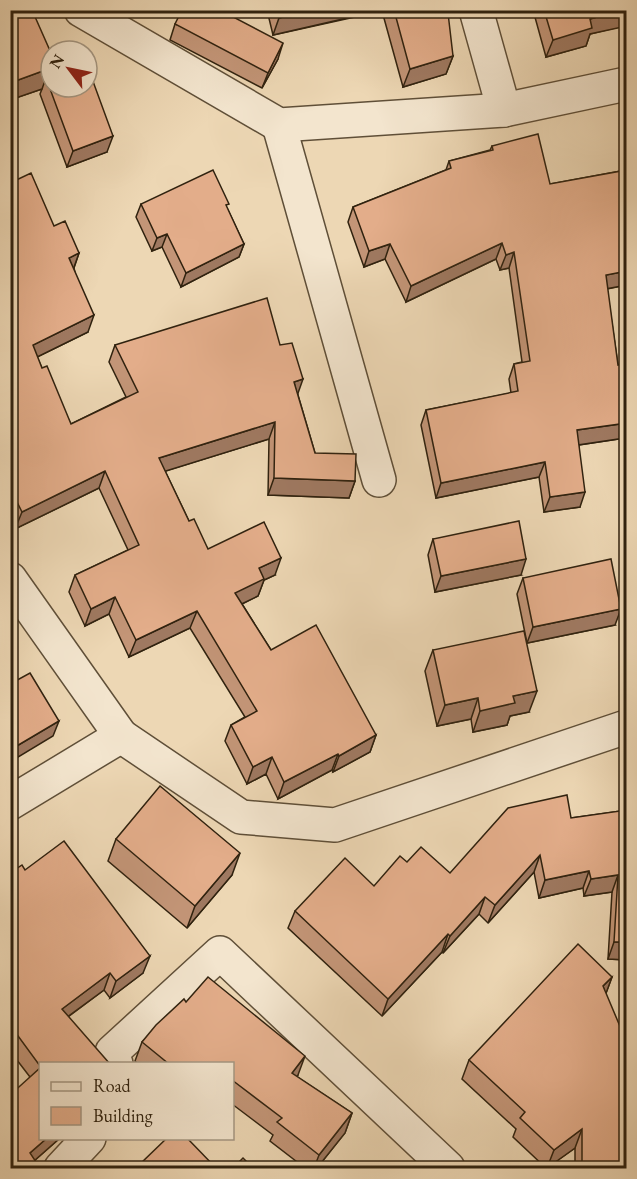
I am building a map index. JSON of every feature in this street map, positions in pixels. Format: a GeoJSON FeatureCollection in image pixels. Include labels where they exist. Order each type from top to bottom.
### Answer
{"type":"FeatureCollection","features":[{"type":"Feature","properties":{"kind":"street"},"geometry":{"type":"LineString","coordinates":[[81,10],[279,125],[504,110],[627,84]]}},
{"type":"Feature","properties":{"kind":"street"},"geometry":{"type":"LineString","coordinates":[[476,10],[504,110]]}},
{"type":"Feature","properties":{"kind":"street"},"geometry":{"type":"LineString","coordinates":[[279,125],[379,480]]}},
{"type":"Feature","properties":{"kind":"street"},"geometry":{"type":"LineString","coordinates":[[10,579],[121,736],[241,817],[335,825],[627,727]]}},
{"type":"Feature","properties":{"kind":"street"},"geometry":{"type":"LineString","coordinates":[[10,803],[121,736]]}},
{"type":"Feature","properties":{"kind":"street"},"geometry":{"type":"LineString","coordinates":[[115,1062],[112,1052],[220,953],[448,1168]]}},
{"type":"Feature","properties":{"kind":"street"},"geometry":{"type":"LineString","coordinates":[[61,1168],[87,1140]]}},
{"type":"Feature","properties":{"kind":"building"},"geometry":{"type":"Polygon","coordinates":[[[10,10],[32,10],[45,39],[39,39],[39,72],[10,83],[10,10]]]}},
{"type":"Feature","properties":{"kind":"building"},"geometry":{"type":"Polygon","coordinates":[[[182,10],[220,10],[283,43],[268,73],[175,24],[182,10]]]}},
{"type":"Feature","properties":{"kind":"building"},"geometry":{"type":"Polygon","coordinates":[[[278,10],[310,10],[279,18],[278,10]]]}},
{"type":"Feature","properties":{"kind":"building"},"geometry":{"type":"Polygon","coordinates":[[[394,10],[429,10],[430,15],[448,13],[453,56],[410,69],[394,10]]]}},
{"type":"Feature","properties":{"kind":"building"},"geometry":{"type":"Polygon","coordinates":[[[544,10],[622,10],[590,19],[592,28],[553,40],[544,10]]]}},
{"type":"Feature","properties":{"kind":"building"},"geometry":{"type":"Polygon","coordinates":[[[99,98],[113,136],[73,151],[54,99],[99,98]]]}},
{"type":"Feature","properties":{"kind":"building"},"geometry":{"type":"Polygon","coordinates":[[[538,134],[550,184],[627,170],[627,271],[606,275],[618,365],[622,364],[627,394],[627,423],[577,430],[585,492],[550,497],[545,462],[441,483],[426,410],[518,391],[514,364],[530,361],[514,252],[506,255],[502,243],[411,286],[390,244],[369,251],[353,207],[451,168],[449,161],[493,150],[492,146],[538,134]]]}},
{"type":"Feature","properties":{"kind":"building"},"geometry":{"type":"Polygon","coordinates":[[[213,170],[244,244],[186,273],[167,234],[157,238],[141,204],[213,170]]]}},
{"type":"Feature","properties":{"kind":"building"},"geometry":{"type":"Polygon","coordinates":[[[31,173],[54,226],[65,221],[79,253],[69,258],[94,315],[33,345],[42,368],[47,366],[71,424],[138,392],[115,345],[267,298],[280,345],[292,343],[303,379],[294,382],[315,453],[356,454],[355,481],[274,478],[275,422],[159,458],[189,521],[194,519],[208,549],[264,522],[281,558],[259,568],[264,579],[235,593],[271,650],[316,625],[376,735],[339,756],[338,754],[284,782],[272,757],[253,767],[231,725],[257,711],[197,611],[136,640],[115,597],[91,609],[75,575],[139,545],[105,471],[22,512],[10,488],[10,183],[31,173]]]}},
{"type":"Feature","properties":{"kind":"building"},"geometry":{"type":"Polygon","coordinates":[[[519,521],[526,559],[441,576],[433,539],[519,521]]]}},
{"type":"Feature","properties":{"kind":"building"},"geometry":{"type":"Polygon","coordinates":[[[611,559],[621,609],[533,627],[523,578],[611,559]]]}},
{"type":"Feature","properties":{"kind":"building"},"geometry":{"type":"Polygon","coordinates":[[[524,631],[537,691],[513,696],[515,703],[480,711],[478,698],[445,705],[433,650],[524,631]]]}},
{"type":"Feature","properties":{"kind":"building"},"geometry":{"type":"Polygon","coordinates":[[[30,673],[59,721],[10,750],[10,684],[30,673]]]}},
{"type":"Feature","properties":{"kind":"building"},"geometry":{"type":"Polygon","coordinates":[[[160,786],[240,853],[195,906],[116,839],[160,786]]]}},
{"type":"Feature","properties":{"kind":"building"},"geometry":{"type":"Polygon","coordinates":[[[567,795],[571,818],[627,810],[627,942],[614,942],[618,875],[591,879],[589,871],[545,880],[540,855],[495,905],[485,897],[388,999],[295,911],[345,858],[374,886],[400,856],[407,862],[421,847],[450,873],[508,808],[567,795]]]}},
{"type":"Feature","properties":{"kind":"building"},"geometry":{"type":"Polygon","coordinates":[[[64,841],[150,956],[116,981],[110,973],[62,1009],[108,1062],[39,1062],[39,1065],[10,1025],[10,873],[22,865],[25,870],[64,841]]]}},
{"type":"Feature","properties":{"kind":"building"},"geometry":{"type":"Polygon","coordinates":[[[578,944],[612,977],[603,986],[627,1043],[627,1168],[582,1168],[582,1129],[554,1150],[520,1118],[525,1112],[469,1060],[578,944]]]}},
{"type":"Feature","properties":{"kind":"building"},"geometry":{"type":"Polygon","coordinates":[[[208,977],[305,1056],[292,1073],[352,1113],[319,1155],[277,1122],[282,1118],[234,1082],[234,1062],[167,1062],[142,1042],[156,1025],[184,999],[186,1002],[208,977]]]}},
{"type":"Feature","properties":{"kind":"building"},"geometry":{"type":"Polygon","coordinates":[[[39,1069],[39,1140],[45,1140],[30,1153],[38,1165],[32,1168],[10,1168],[10,1095],[39,1069]]]}},
{"type":"Feature","properties":{"kind":"building"},"geometry":{"type":"Polygon","coordinates":[[[165,1140],[189,1140],[216,1168],[141,1168],[138,1166],[165,1140]]]}},
{"type":"Feature","properties":{"kind":"building"},"geometry":{"type":"Polygon","coordinates":[[[243,1158],[253,1168],[233,1168],[243,1158]]]}}]}
